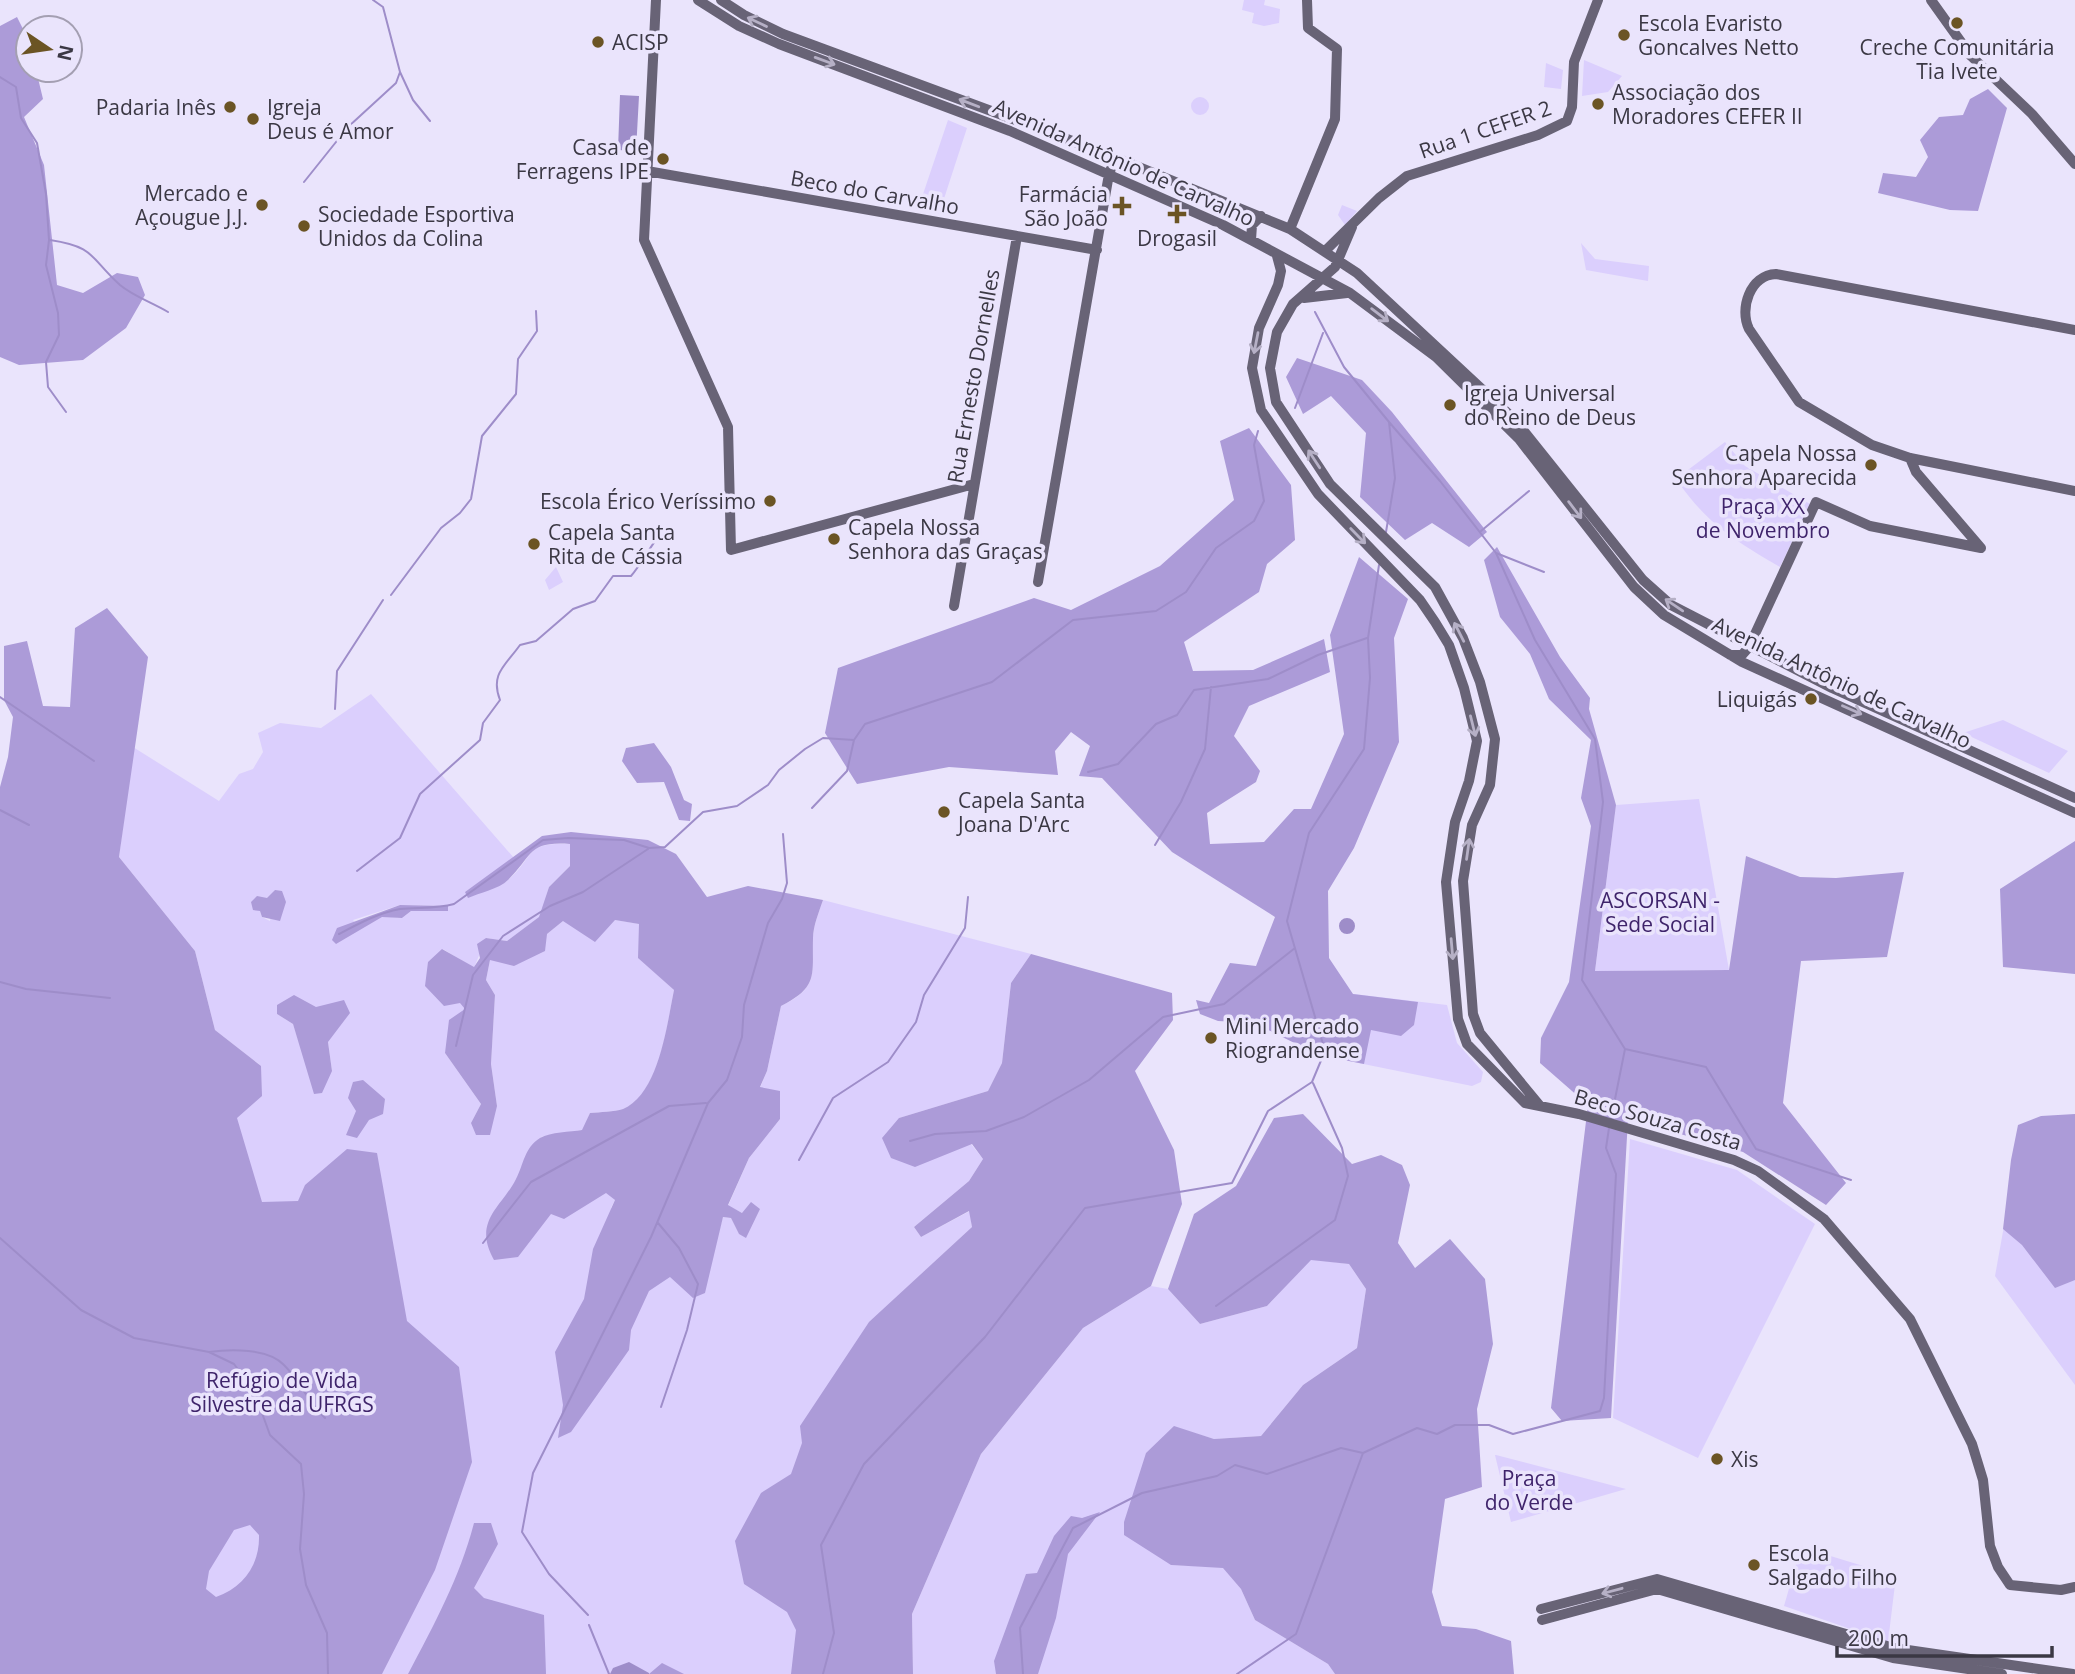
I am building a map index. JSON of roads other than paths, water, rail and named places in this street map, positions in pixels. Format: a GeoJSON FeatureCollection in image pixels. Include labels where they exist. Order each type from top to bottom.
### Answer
{"type":"FeatureCollection","features":[{"type":"Feature","properties":{"kind":"street"},"geometry":{"type":"LineString","coordinates":[[656,0],[645,248],[728,426],[731,550],[974,484]]}},
{"type":"Feature","properties":{"kind":"street","name":"Avenida Antônio de Carvalho"},"geometry":{"type":"LineString","coordinates":[[698,0],[739,26],[779,44],[964,113],[1108,174],[1251,240],[1350,293],[1436,358],[1519,439],[1633,587],[1664,615],[1742,662],[2075,813]]}},
{"type":"Feature","properties":{"kind":"street","name":"Avenida Antônio de Carvalho"},"geometry":{"type":"LineString","coordinates":[[721,0],[783,34],[1115,158],[1290,229],[1339,260],[1455,361],[1515,420],[1643,580],[1671,605],[1766,656],[2075,798]]}},
{"type":"Feature","properties":{"kind":"street"},"geometry":{"type":"LineString","coordinates":[[1290,229],[1336,113],[1337,49],[1308,28],[1307,0]]}},
{"type":"Feature","properties":{"kind":"street","name":"Rua 1 CEFER 2"},"geometry":{"type":"LineString","coordinates":[[1325,251],[1379,198],[1407,176],[1545,132],[1567,121],[1572,107],[1574,62],[1598,0]]}},
{"type":"Feature","properties":{"kind":"street"},"geometry":{"type":"LineString","coordinates":[[1931,0],[1970,56],[2032,114],[2073,159]]}},
{"type":"Feature","properties":{"kind":"street"},"geometry":{"type":"LineString","coordinates":[[1077,161],[1083,146]]}},
{"type":"Feature","properties":{"kind":"street"},"geometry":{"type":"LineString","coordinates":[[1038,582],[1108,174],[1115,158]]}},
{"type":"Feature","properties":{"kind":"street","name":"Beco do Carvalho"},"geometry":{"type":"LineString","coordinates":[[647,172],[1097,250]]}},
{"type":"Feature","properties":{"kind":"street"},"geometry":{"type":"LineString","coordinates":[[1251,240],[1252,225],[1261,216]]}},
{"type":"Feature","properties":{"kind":"street","name":"Rua 1 CEFER 2"},"geometry":{"type":"LineString","coordinates":[[1352,227],[1339,260],[1298,300],[1277,332],[1269,368],[1276,402],[1330,484],[1435,587],[1463,638],[1480,682],[1494,739],[1490,785],[1472,825],[1464,881],[1473,1014],[1480,1033],[1540,1106]]}},
{"type":"Feature","properties":{"kind":"street","name":"Rua Ernesto Dornelles"},"geometry":{"type":"LineString","coordinates":[[954,606],[1017,236]]}},
{"type":"Feature","properties":{"kind":"street"},"geometry":{"type":"LineString","coordinates":[[1323,278],[1328,269],[1325,251]]}},
{"type":"Feature","properties":{"kind":"street"},"geometry":{"type":"LineString","coordinates":[[1277,256],[1281,271],[1259,328],[1252,368],[1261,410],[1318,494],[1420,600],[1449,645],[1464,688],[1477,741],[1472,771],[1455,822],[1472,825]]}},
{"type":"Feature","properties":{"kind":"street"},"geometry":{"type":"LineString","coordinates":[[2075,330],[1776,274],[1758,281],[1745,304],[1745,321],[1799,402],[1872,445],[1910,458],[2075,491]]}},
{"type":"Feature","properties":{"kind":"street"},"geometry":{"type":"LineString","coordinates":[[1298,300],[1320,294],[1350,293]]}},
{"type":"Feature","properties":{"kind":"street"},"geometry":{"type":"LineString","coordinates":[[1270,302],[1290,310]]}},
{"type":"Feature","properties":{"kind":"street"},"geometry":{"type":"LineString","coordinates":[[1728,654],[1742,655],[1749,647],[1816,502],[1870,526],[1981,548],[1916,472],[1910,458]]}},
{"type":"Feature","properties":{"kind":"street"},"geometry":{"type":"LineString","coordinates":[[1742,662],[1751,653],[1766,656]]}},
{"type":"Feature","properties":{"kind":"street"},"geometry":{"type":"LineString","coordinates":[[1464,688],[1480,682]]}},
{"type":"Feature","properties":{"kind":"street","name":"Beco Souza Costa"},"geometry":{"type":"LineString","coordinates":[[1455,822],[1446,882],[1458,1019],[1467,1044],[1525,1103],[1734,1160],[1758,1171],[1824,1219],[1910,1319],[1922,1342],[1972,1444],[1983,1480],[1990,1546],[1998,1567],[2010,1585],[2062,1590],[2075,1587]]}},
{"type":"Feature","properties":{"kind":"street"},"geometry":{"type":"LineString","coordinates":[[2002,1674],[1893,1658],[1657,1589],[1542,1615],[1657,1579],[1894,1648],[2073,1674]]}},
{"type":"Feature","properties":{"kind":"waterway"},"geometry":{"type":"LineString","coordinates":[[304,182],[348,127],[396,83],[400,72],[383,7],[373,0]]}},
{"type":"Feature","properties":{"kind":"waterway"},"geometry":{"type":"LineString","coordinates":[[400,72],[413,100],[430,121]]}},
{"type":"Feature","properties":{"kind":"waterway"},"geometry":{"type":"LineString","coordinates":[[0,77],[16,87],[21,118],[37,143],[46,194],[49,240],[46,265],[58,313],[59,335],[46,362],[48,387],[66,412]]}},
{"type":"Feature","properties":{"kind":"waterway"},"geometry":{"type":"LineString","coordinates":[[50,240],[84,250],[125,289],[168,312]]}},
{"type":"Feature","properties":{"kind":"waterway"},"geometry":{"type":"LineString","coordinates":[[391,595],[441,528],[460,513],[471,499],[482,436],[516,394],[518,359],[537,331],[536,311]]}},
{"type":"Feature","properties":{"kind":"waterway"},"geometry":{"type":"LineString","coordinates":[[1315,312],[1344,367],[1389,422],[1395,478],[1386,532]]}},
{"type":"Feature","properties":{"kind":"waterway"},"geometry":{"type":"LineString","coordinates":[[1295,408],[1323,333]]}},
{"type":"Feature","properties":{"kind":"waterway"},"geometry":{"type":"LineString","coordinates":[[1389,422],[1440,481],[1496,553],[1535,640],[1595,739],[1603,802],[1582,980],[1625,1049],[1611,1119]]}},
{"type":"Feature","properties":{"kind":"waterway"},"geometry":{"type":"LineString","coordinates":[[339,934],[368,919],[392,911],[454,904],[543,840],[624,840],[649,848],[665,847],[703,812],[737,806],[768,785],[779,770],[823,738],[854,740],[865,724],[992,682],[1073,620],[1156,611],[1186,592],[1216,548],[1254,521],[1264,501],[1254,445],[1258,431]]}},
{"type":"Feature","properties":{"kind":"waterway"},"geometry":{"type":"LineString","coordinates":[[1481,531],[1529,491]]}},
{"type":"Feature","properties":{"kind":"waterway"},"geometry":{"type":"LineString","coordinates":[[357,871],[400,838],[420,794],[480,740],[483,723],[500,700],[497,691],[498,677],[520,645],[536,641],[573,609],[595,601],[613,576],[631,576],[663,531]]}},
{"type":"Feature","properties":{"kind":"waterway"},"geometry":{"type":"LineString","coordinates":[[1496,553],[1544,572]]}},
{"type":"Feature","properties":{"kind":"waterway"},"geometry":{"type":"LineString","coordinates":[[823,1674],[834,1633],[821,1545],[864,1464],[985,1337],[1085,1208],[1232,1183],[1268,1111],[1312,1082],[1325,1051],[1287,921],[1309,833],[1364,749],[1370,678],[1368,638],[1379,565]]}},
{"type":"Feature","properties":{"kind":"waterway"},"geometry":{"type":"LineString","coordinates":[[335,709],[337,671],[383,600]]}},
{"type":"Feature","properties":{"kind":"waterway"},"geometry":{"type":"LineString","coordinates":[[1088,772],[1118,764],[1156,724],[1177,715],[1194,690],[1268,679],[1318,655],[1367,638]]}},
{"type":"Feature","properties":{"kind":"waterway"},"geometry":{"type":"LineString","coordinates":[[1155,845],[1181,802],[1205,749],[1211,687]]}},
{"type":"Feature","properties":{"kind":"waterway"},"geometry":{"type":"LineString","coordinates":[[0,697],[94,761]]}},
{"type":"Feature","properties":{"kind":"waterway"},"geometry":{"type":"LineString","coordinates":[[812,808],[847,771],[854,740]]}},
{"type":"Feature","properties":{"kind":"waterway"},"geometry":{"type":"LineString","coordinates":[[0,810],[29,825]]}},
{"type":"Feature","properties":{"kind":"waterway"},"geometry":{"type":"LineString","coordinates":[[588,1615],[549,1574],[522,1532],[533,1473],[651,1237],[708,1103],[727,1080],[742,1037],[744,1005],[768,923],[782,899],[787,883],[783,834]]}},
{"type":"Feature","properties":{"kind":"waterway"},"geometry":{"type":"LineString","coordinates":[[456,1046],[473,975],[503,936],[550,906],[583,892],[648,849]]}},
{"type":"Feature","properties":{"kind":"waterway"},"geometry":{"type":"LineString","coordinates":[[799,1160],[833,1098],[888,1062],[916,1022],[924,995],[965,928],[968,897]]}},
{"type":"Feature","properties":{"kind":"waterway"},"geometry":{"type":"LineString","coordinates":[[910,1141],[935,1134],[986,1131],[1024,1117],[1089,1080],[1163,1017],[1224,1004],[1295,948]]}},
{"type":"Feature","properties":{"kind":"waterway"},"geometry":{"type":"LineString","coordinates":[[0,982],[26,989],[110,998]]}},
{"type":"Feature","properties":{"kind":"waterway"},"geometry":{"type":"LineString","coordinates":[[1625,1049],[1706,1067],[1756,1149],[1851,1180]]}},
{"type":"Feature","properties":{"kind":"waterway"},"geometry":{"type":"LineString","coordinates":[[1216,1306],[1335,1220],[1348,1176],[1342,1148],[1313,1083]]}},
{"type":"Feature","properties":{"kind":"waterway"},"geometry":{"type":"LineString","coordinates":[[483,1243],[531,1182],[669,1106],[706,1103]]}},
{"type":"Feature","properties":{"kind":"waterway"},"geometry":{"type":"LineString","coordinates":[[1023,1674],[1020,1628],[1073,1528],[1142,1493],[1217,1476],[1235,1465],[1267,1474],[1341,1448],[1363,1453],[1417,1428],[1437,1434],[1455,1425],[1489,1425],[1513,1434],[1600,1411],[1604,1398],[1616,1174],[1606,1148],[1609,1128]]}},
{"type":"Feature","properties":{"kind":"waterway"},"geometry":{"type":"LineString","coordinates":[[658,1223],[679,1248],[698,1284],[687,1330],[661,1407]]}},
{"type":"Feature","properties":{"kind":"waterway"},"geometry":{"type":"LineString","coordinates":[[0,1238],[81,1310],[134,1338],[209,1352],[234,1364],[254,1391],[270,1435],[301,1464],[304,1494],[300,1549],[306,1585],[327,1633],[328,1674]]}},
{"type":"Feature","properties":{"kind":"waterway"},"geometry":{"type":"LineString","coordinates":[[209,1352],[248,1351],[277,1359],[290,1371],[325,1418]]}},
{"type":"Feature","properties":{"kind":"waterway"},"geometry":{"type":"LineString","coordinates":[[1237,1674],[1296,1634],[1363,1453]]}},
{"type":"Feature","properties":{"kind":"waterway"},"geometry":{"type":"LineString","coordinates":[[589,1625],[609,1674]]}},
{"type":"Feature","properties":{"kind":"place","name":"Creche Comunitária Tia Ivete"},"geometry":{"type":"Point","coordinates":[1957,23]}},
{"type":"Feature","properties":{"kind":"place","name":"Escola Evaristo Goncalves Netto"},"geometry":{"type":"Point","coordinates":[1624,35]}},
{"type":"Feature","properties":{"kind":"place","name":"ACISP"},"geometry":{"type":"Point","coordinates":[598,42]}},
{"type":"Feature","properties":{"kind":"place","name":"Associação dos Moradores CEFER II"},"geometry":{"type":"Point","coordinates":[1598,104]}},
{"type":"Feature","properties":{"kind":"place","name":"Padaria Inês"},"geometry":{"type":"Point","coordinates":[230,107]}},
{"type":"Feature","properties":{"kind":"place","name":"Igreja Deus é Amor"},"geometry":{"type":"Point","coordinates":[253,119]}},
{"type":"Feature","properties":{"kind":"place","name":"Casa de Ferragens IPE"},"geometry":{"type":"Point","coordinates":[663,159]}},
{"type":"Feature","properties":{"kind":"place","name":"Mercado e Açougue J.J."},"geometry":{"type":"Point","coordinates":[262,205]}},
{"type":"Feature","properties":{"kind":"place","name":"Farmácia São João"},"geometry":{"type":"Point","coordinates":[1122,206]}},
{"type":"Feature","properties":{"kind":"place","name":"Drogasil"},"geometry":{"type":"Point","coordinates":[1177,214]}},
{"type":"Feature","properties":{"kind":"place","name":"Sociedade Esportiva Unidos da Colina"},"geometry":{"type":"Point","coordinates":[304,226]}},
{"type":"Feature","properties":{"kind":"place","name":"Igreja Universal do Reino de Deus"},"geometry":{"type":"Point","coordinates":[1450,405]}},
{"type":"Feature","properties":{"kind":"place","name":"Capela Nossa Senhora Aparecida"},"geometry":{"type":"Point","coordinates":[1871,465]}},
{"type":"Feature","properties":{"kind":"place","name":"Escola Érico Veríssimo"},"geometry":{"type":"Point","coordinates":[770,501]}},
{"type":"Feature","properties":{"kind":"place","name":"Capela Nossa Senhora das Graças"},"geometry":{"type":"Point","coordinates":[834,539]}},
{"type":"Feature","properties":{"kind":"place","name":"Capela Santa Rita de Cássia"},"geometry":{"type":"Point","coordinates":[534,544]}},
{"type":"Feature","properties":{"kind":"place","name":"Liquigás"},"geometry":{"type":"Point","coordinates":[1811,699]}},
{"type":"Feature","properties":{"kind":"place","name":"Capela Santa Joana D'Arc"},"geometry":{"type":"Point","coordinates":[944,812]}},
{"type":"Feature","properties":{"kind":"place","name":"Mini Mercado Riograndense"},"geometry":{"type":"Point","coordinates":[1211,1038]}},
{"type":"Feature","properties":{"kind":"place","name":"Xis"},"geometry":{"type":"Point","coordinates":[1717,1459]}},
{"type":"Feature","properties":{"kind":"place","name":"Escola Salgado Filho"},"geometry":{"type":"Point","coordinates":[1754,1565]}},
{"type":"Feature","properties":{"kind":"park label","name":"Praça XX de Novembro"},"geometry":{"type":"Point","coordinates":[1763,518]}},
{"type":"Feature","properties":{"kind":"park label","name":"ASCORSAN - Sede Social"},"geometry":{"type":"Point","coordinates":[1660,912]}},
{"type":"Feature","properties":{"kind":"park label","name":"Refúgio de Vida Silvestre da UFRGS"},"geometry":{"type":"Point","coordinates":[282,1392]}},
{"type":"Feature","properties":{"kind":"park label","name":"Praça do Verde"},"geometry":{"type":"Point","coordinates":[1529,1490]}}]}
